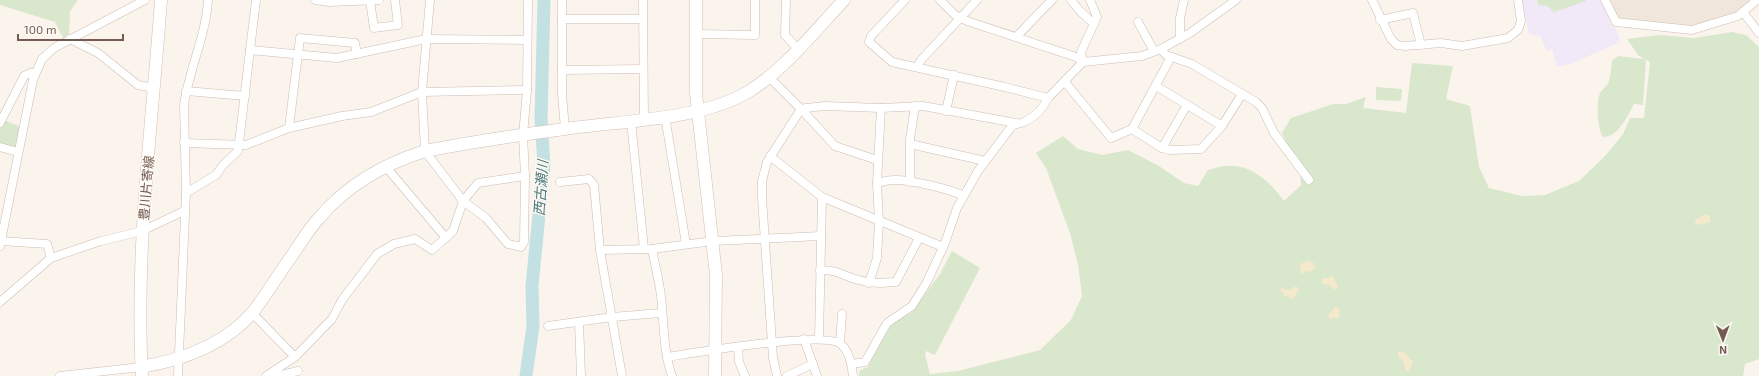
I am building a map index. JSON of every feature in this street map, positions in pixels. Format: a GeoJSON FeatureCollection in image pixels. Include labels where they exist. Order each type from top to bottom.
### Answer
{"type":"FeatureCollection","features":[{"type":"Feature","properties":{"kind":"street"},"geometry":{"type":"LineString","coordinates":[[51,258],[47,244],[0,244],[1,232],[35,73],[42,59],[47,53],[70,39],[145,0]]}},
{"type":"Feature","properties":{"kind":"street","name":"豊川片寄線"},"geometry":{"type":"LineString","coordinates":[[141,371],[140,306],[142,231],[161,0]]}},
{"type":"Feature","properties":{"kind":"street"},"geometry":{"type":"LineString","coordinates":[[178,376],[186,192],[184,105],[186,91],[207,17],[208,0]]}},
{"type":"Feature","properties":{"kind":"street"},"geometry":{"type":"LineString","coordinates":[[186,192],[216,175],[223,165],[238,151],[240,145],[256,0]]}},
{"type":"Feature","properties":{"kind":"street"},"geometry":{"type":"LineString","coordinates":[[315,0],[329,2],[379,0]]}},
{"type":"Feature","properties":{"kind":"street"},"geometry":{"type":"LineString","coordinates":[[370,1],[374,28],[398,25],[395,0]]}},
{"type":"Feature","properties":{"kind":"street"},"geometry":{"type":"LineString","coordinates":[[430,0],[422,92],[425,151],[464,201],[486,218],[508,244],[521,247],[524,242],[527,135],[528,0]]}},
{"type":"Feature","properties":{"kind":"street"},"geometry":{"type":"LineString","coordinates":[[559,130],[562,94],[562,0]]}},
{"type":"Feature","properties":{"kind":"street"},"geometry":{"type":"LineString","coordinates":[[643,0],[644,119]]}},
{"type":"Feature","properties":{"kind":"street"},"geometry":{"type":"LineString","coordinates":[[696,0],[697,110],[716,275],[715,376]]}},
{"type":"Feature","properties":{"kind":"street"},"geometry":{"type":"LineString","coordinates":[[696,34],[755,35],[755,0]]}},
{"type":"Feature","properties":{"kind":"street"},"geometry":{"type":"LineString","coordinates":[[786,0],[785,35],[798,49]]}},
{"type":"Feature","properties":{"kind":"street"},"geometry":{"type":"LineString","coordinates":[[60,376],[141,371],[178,360],[212,344],[233,330],[252,313],[318,219],[334,202],[366,177],[403,158],[425,151],[559,130],[665,116],[714,106],[747,92],[769,77],[798,49],[844,0]]}},
{"type":"Feature","properties":{"kind":"street"},"geometry":{"type":"LineString","coordinates":[[905,0],[871,36],[869,42],[892,62],[954,75],[1048,98]]}},
{"type":"Feature","properties":{"kind":"street"},"geometry":{"type":"LineString","coordinates":[[940,0],[955,15],[961,18],[1076,57],[1083,62],[1142,56],[1157,50],[1180,39],[1236,0]]}},
{"type":"Feature","properties":{"kind":"street"},"geometry":{"type":"LineString","coordinates":[[917,67],[921,60],[977,0]]}},
{"type":"Feature","properties":{"kind":"street"},"geometry":{"type":"LineString","coordinates":[[1016,37],[1052,0]]}},
{"type":"Feature","properties":{"kind":"street"},"geometry":{"type":"LineString","coordinates":[[1071,0],[1094,24]]}},
{"type":"Feature","properties":{"kind":"street"},"geometry":{"type":"LineString","coordinates":[[1083,62],[1081,52],[1097,17],[1090,0]]}},
{"type":"Feature","properties":{"kind":"street"},"geometry":{"type":"LineString","coordinates":[[1180,39],[1180,18],[1184,0]]}},
{"type":"Feature","properties":{"kind":"street"},"geometry":{"type":"LineString","coordinates":[[1372,0],[1380,20],[1391,39],[1397,45],[1406,46],[1441,43],[1462,46],[1508,38],[1518,30],[1521,21],[1518,0]]}},
{"type":"Feature","properties":{"kind":"street"},"geometry":{"type":"LineString","coordinates":[[1605,0],[1616,22],[1692,30],[1738,16],[1757,0]]}},
{"type":"Feature","properties":{"kind":"street"},"geometry":{"type":"LineString","coordinates":[[1743,12],[1759,33]]}},
{"type":"Feature","properties":{"kind":"street"},"geometry":{"type":"LineString","coordinates":[[1380,20],[1413,13],[1421,45]]}},
{"type":"Feature","properties":{"kind":"street"},"geometry":{"type":"LineString","coordinates":[[562,19],[643,19]]}},
{"type":"Feature","properties":{"kind":"street"},"geometry":{"type":"LineString","coordinates":[[1138,22],[1157,50],[1171,57],[1192,64],[1256,102],[1262,108],[1274,133],[1308,180]]}},
{"type":"Feature","properties":{"kind":"street"},"geometry":{"type":"LineString","coordinates":[[289,128],[300,38],[356,43],[356,54]]}},
{"type":"Feature","properties":{"kind":"street"},"geometry":{"type":"LineString","coordinates":[[70,39],[98,53],[138,85],[154,88]]}},
{"type":"Feature","properties":{"kind":"street"},"geometry":{"type":"LineString","coordinates":[[250,50],[298,56],[337,58],[426,39],[528,40]]}},
{"type":"Feature","properties":{"kind":"street"},"geometry":{"type":"LineString","coordinates":[[1065,82],[1111,138],[1132,129],[1171,57]]}},
{"type":"Feature","properties":{"kind":"street"},"geometry":{"type":"LineString","coordinates":[[777,376],[772,343],[762,181],[764,170],[770,156],[801,110],[806,108],[844,106],[881,108],[923,106],[1022,123],[1034,117],[1048,98],[1083,62]]}},
{"type":"Feature","properties":{"kind":"street"},"geometry":{"type":"LineString","coordinates":[[562,70],[643,69]]}},
{"type":"Feature","properties":{"kind":"street"},"geometry":{"type":"LineString","coordinates":[[0,122],[24,76],[30,73],[35,73]]}},
{"type":"Feature","properties":{"kind":"street"},"geometry":{"type":"LineString","coordinates":[[946,111],[954,75]]}},
{"type":"Feature","properties":{"kind":"street"},"geometry":{"type":"LineString","coordinates":[[769,77],[835,146],[877,160]]}},
{"type":"Feature","properties":{"kind":"street"},"geometry":{"type":"LineString","coordinates":[[1156,86],[1222,126]]}},
{"type":"Feature","properties":{"kind":"street"},"geometry":{"type":"LineString","coordinates":[[184,143],[246,145],[289,128],[342,116],[371,112],[422,92],[527,90]]}},
{"type":"Feature","properties":{"kind":"street"},"geometry":{"type":"LineString","coordinates":[[186,91],[245,96]]}},
{"type":"Feature","properties":{"kind":"street"},"geometry":{"type":"LineString","coordinates":[[1132,129],[1162,148],[1177,150],[1201,149],[1222,126],[1242,94]]}},
{"type":"Feature","properties":{"kind":"street"},"geometry":{"type":"LineString","coordinates":[[1162,148],[1187,105]]}},
{"type":"Feature","properties":{"kind":"street"},"geometry":{"type":"LineString","coordinates":[[910,182],[910,144],[915,106]]}},
{"type":"Feature","properties":{"kind":"street"},"geometry":{"type":"LineString","coordinates":[[869,283],[877,258],[879,221],[877,160],[881,108]]}},
{"type":"Feature","properties":{"kind":"street"},"geometry":{"type":"LineString","coordinates":[[665,116],[686,244]]}},
{"type":"Feature","properties":{"kind":"street"},"geometry":{"type":"LineString","coordinates":[[631,121],[648,249],[661,296],[661,313],[667,363],[672,376]]}},
{"type":"Feature","properties":{"kind":"street"},"geometry":{"type":"LineString","coordinates":[[852,364],[865,362],[887,323],[912,306],[927,282],[943,248],[957,208],[985,162],[1016,123]]}},
{"type":"Feature","properties":{"kind":"street"},"geometry":{"type":"LineString","coordinates":[[910,144],[985,162]]}},
{"type":"Feature","properties":{"kind":"street"},"geometry":{"type":"LineString","coordinates":[[0,147],[18,152]]}},
{"type":"Feature","properties":{"kind":"street"},"geometry":{"type":"LineString","coordinates":[[770,156],[822,197],[943,248]]}},
{"type":"Feature","properties":{"kind":"street"},"geometry":{"type":"LineString","coordinates":[[386,167],[446,238]]}},
{"type":"Feature","properties":{"kind":"street"},"geometry":{"type":"LineString","coordinates":[[266,376],[293,358],[332,319],[342,300],[378,254],[394,244],[415,239],[432,250],[453,231],[464,201],[478,183],[525,176]]}},
{"type":"Feature","properties":{"kind":"street"},"geometry":{"type":"LineString","coordinates":[[560,182],[589,179],[594,185],[600,250],[622,376]]}},
{"type":"Feature","properties":{"kind":"street"},"geometry":{"type":"LineString","coordinates":[[877,183],[894,180],[910,182],[956,192],[964,196]]}},
{"type":"Feature","properties":{"kind":"street"},"geometry":{"type":"LineString","coordinates":[[818,339],[822,197]]}},
{"type":"Feature","properties":{"kind":"street"},"geometry":{"type":"LineString","coordinates":[[0,302],[51,258],[101,241],[142,231],[184,211]]}},
{"type":"Feature","properties":{"kind":"street"},"geometry":{"type":"LineString","coordinates":[[600,250],[648,249],[713,241],[821,236]]}},
{"type":"Feature","properties":{"kind":"street"},"geometry":{"type":"LineString","coordinates":[[820,270],[834,270],[857,280],[869,283],[896,282],[919,238]]}},
{"type":"Feature","properties":{"kind":"street"},"geometry":{"type":"LineString","coordinates":[[252,313],[293,358],[299,373],[278,376]]}},
{"type":"Feature","properties":{"kind":"street"},"geometry":{"type":"LineString","coordinates":[[548,326],[612,317],[661,313]]}},
{"type":"Feature","properties":{"kind":"street"},"geometry":{"type":"LineString","coordinates":[[840,343],[842,314]]}},
{"type":"Feature","properties":{"kind":"street"},"geometry":{"type":"LineString","coordinates":[[579,322],[581,376]]}},
{"type":"Feature","properties":{"kind":"street"},"geometry":{"type":"LineString","coordinates":[[804,339],[818,376]]}},
{"type":"Feature","properties":{"kind":"street"},"geometry":{"type":"LineString","coordinates":[[667,357],[804,339],[831,340],[842,344],[852,364],[853,376]]}},
{"type":"Feature","properties":{"kind":"street"},"geometry":{"type":"LineString","coordinates":[[738,347],[739,362],[746,376]]}},
{"type":"Feature","properties":{"kind":"street"},"geometry":{"type":"LineString","coordinates":[[787,376],[813,364]]}},
{"type":"Feature","properties":{"kind":"shaded area"},"geometry":{"type":"Polygon","coordinates":[[[1522,0],[1601,0],[1612,26],[1616,28],[1620,42],[1571,64],[1557,67],[1552,49],[1547,51],[1540,36],[1529,34],[1522,0]]]}},
{"type":"Feature","properties":{"kind":"shaded area"},"geometry":{"type":"Polygon","coordinates":[[[1609,0],[1752,0],[1737,13],[1694,27],[1619,20],[1609,0]]]}},
{"type":"Feature","properties":{"kind":"green space"},"geometry":{"type":"Polygon","coordinates":[[[0,0],[78,0],[70,11],[69,36],[63,38],[55,22],[0,5],[0,0]]]}},
{"type":"Feature","properties":{"kind":"green space"},"geometry":{"type":"Polygon","coordinates":[[[1537,0],[1586,1],[1554,12],[1548,6],[1539,5],[1537,0]]]}},
{"type":"Feature","properties":{"kind":"green space"},"geometry":{"type":"Polygon","coordinates":[[[1732,32],[1746,35],[1759,47],[1759,359],[1745,364],[1743,376],[859,376],[859,371],[868,367],[888,326],[912,312],[940,274],[952,251],[980,268],[935,355],[926,351],[925,355],[930,374],[958,371],[1040,350],[1071,320],[1082,296],[1078,264],[1070,233],[1046,168],[1036,153],[1063,136],[1078,149],[1102,155],[1128,150],[1159,166],[1184,183],[1198,186],[1208,170],[1224,166],[1244,168],[1252,171],[1267,181],[1284,201],[1301,185],[1300,171],[1282,133],[1291,118],[1333,104],[1346,104],[1366,97],[1363,108],[1406,113],[1412,63],[1453,66],[1446,99],[1470,106],[1479,167],[1489,188],[1522,196],[1545,195],[1579,181],[1605,156],[1623,134],[1630,118],[1644,118],[1650,62],[1645,59],[1643,105],[1634,104],[1622,125],[1614,134],[1603,137],[1599,128],[1599,97],[1600,93],[1607,86],[1611,73],[1612,61],[1618,56],[1644,59],[1638,55],[1627,39],[1659,35],[1694,38],[1732,32]]]}},
{"type":"Feature","properties":{"kind":"green space"},"geometry":{"type":"Polygon","coordinates":[[[1376,87],[1402,89],[1401,101],[1376,100],[1376,87]]]}},
{"type":"Feature","properties":{"kind":"green space"},"geometry":{"type":"Polygon","coordinates":[[[4,120],[21,127],[16,151],[0,146],[0,127],[4,120]]]}},
{"type":"Feature","properties":{"kind":"sand"},"geometry":{"type":"Polygon","coordinates":[[[1705,214],[1710,216],[1710,222],[1698,225],[1695,223],[1695,220],[1705,214]]]}},
{"type":"Feature","properties":{"kind":"sand"},"geometry":{"type":"Polygon","coordinates":[[[1308,261],[1314,263],[1315,268],[1310,272],[1308,270],[1303,274],[1301,273],[1300,264],[1308,261]]]}},
{"type":"Feature","properties":{"kind":"sand"},"geometry":{"type":"Polygon","coordinates":[[[1332,275],[1338,286],[1335,290],[1330,285],[1323,284],[1321,282],[1323,278],[1329,278],[1332,275]]]}},
{"type":"Feature","properties":{"kind":"sand"},"geometry":{"type":"Polygon","coordinates":[[[1296,286],[1299,289],[1293,299],[1285,296],[1281,291],[1281,288],[1290,290],[1296,286]]]}},
{"type":"Feature","properties":{"kind":"sand"},"geometry":{"type":"Polygon","coordinates":[[[1336,306],[1340,309],[1340,317],[1337,319],[1335,317],[1330,319],[1328,315],[1336,306]]]}},
{"type":"Feature","properties":{"kind":"sand"},"geometry":{"type":"Polygon","coordinates":[[[1398,351],[1405,353],[1413,362],[1409,372],[1405,370],[1404,362],[1398,356],[1398,351]]]}},
{"type":"Feature","properties":{"kind":"waterway","name":"西古瀬川"},"geometry":{"type":"LineString","coordinates":[[526,376],[533,326],[532,286],[544,164],[541,119],[544,0]]}}]}
